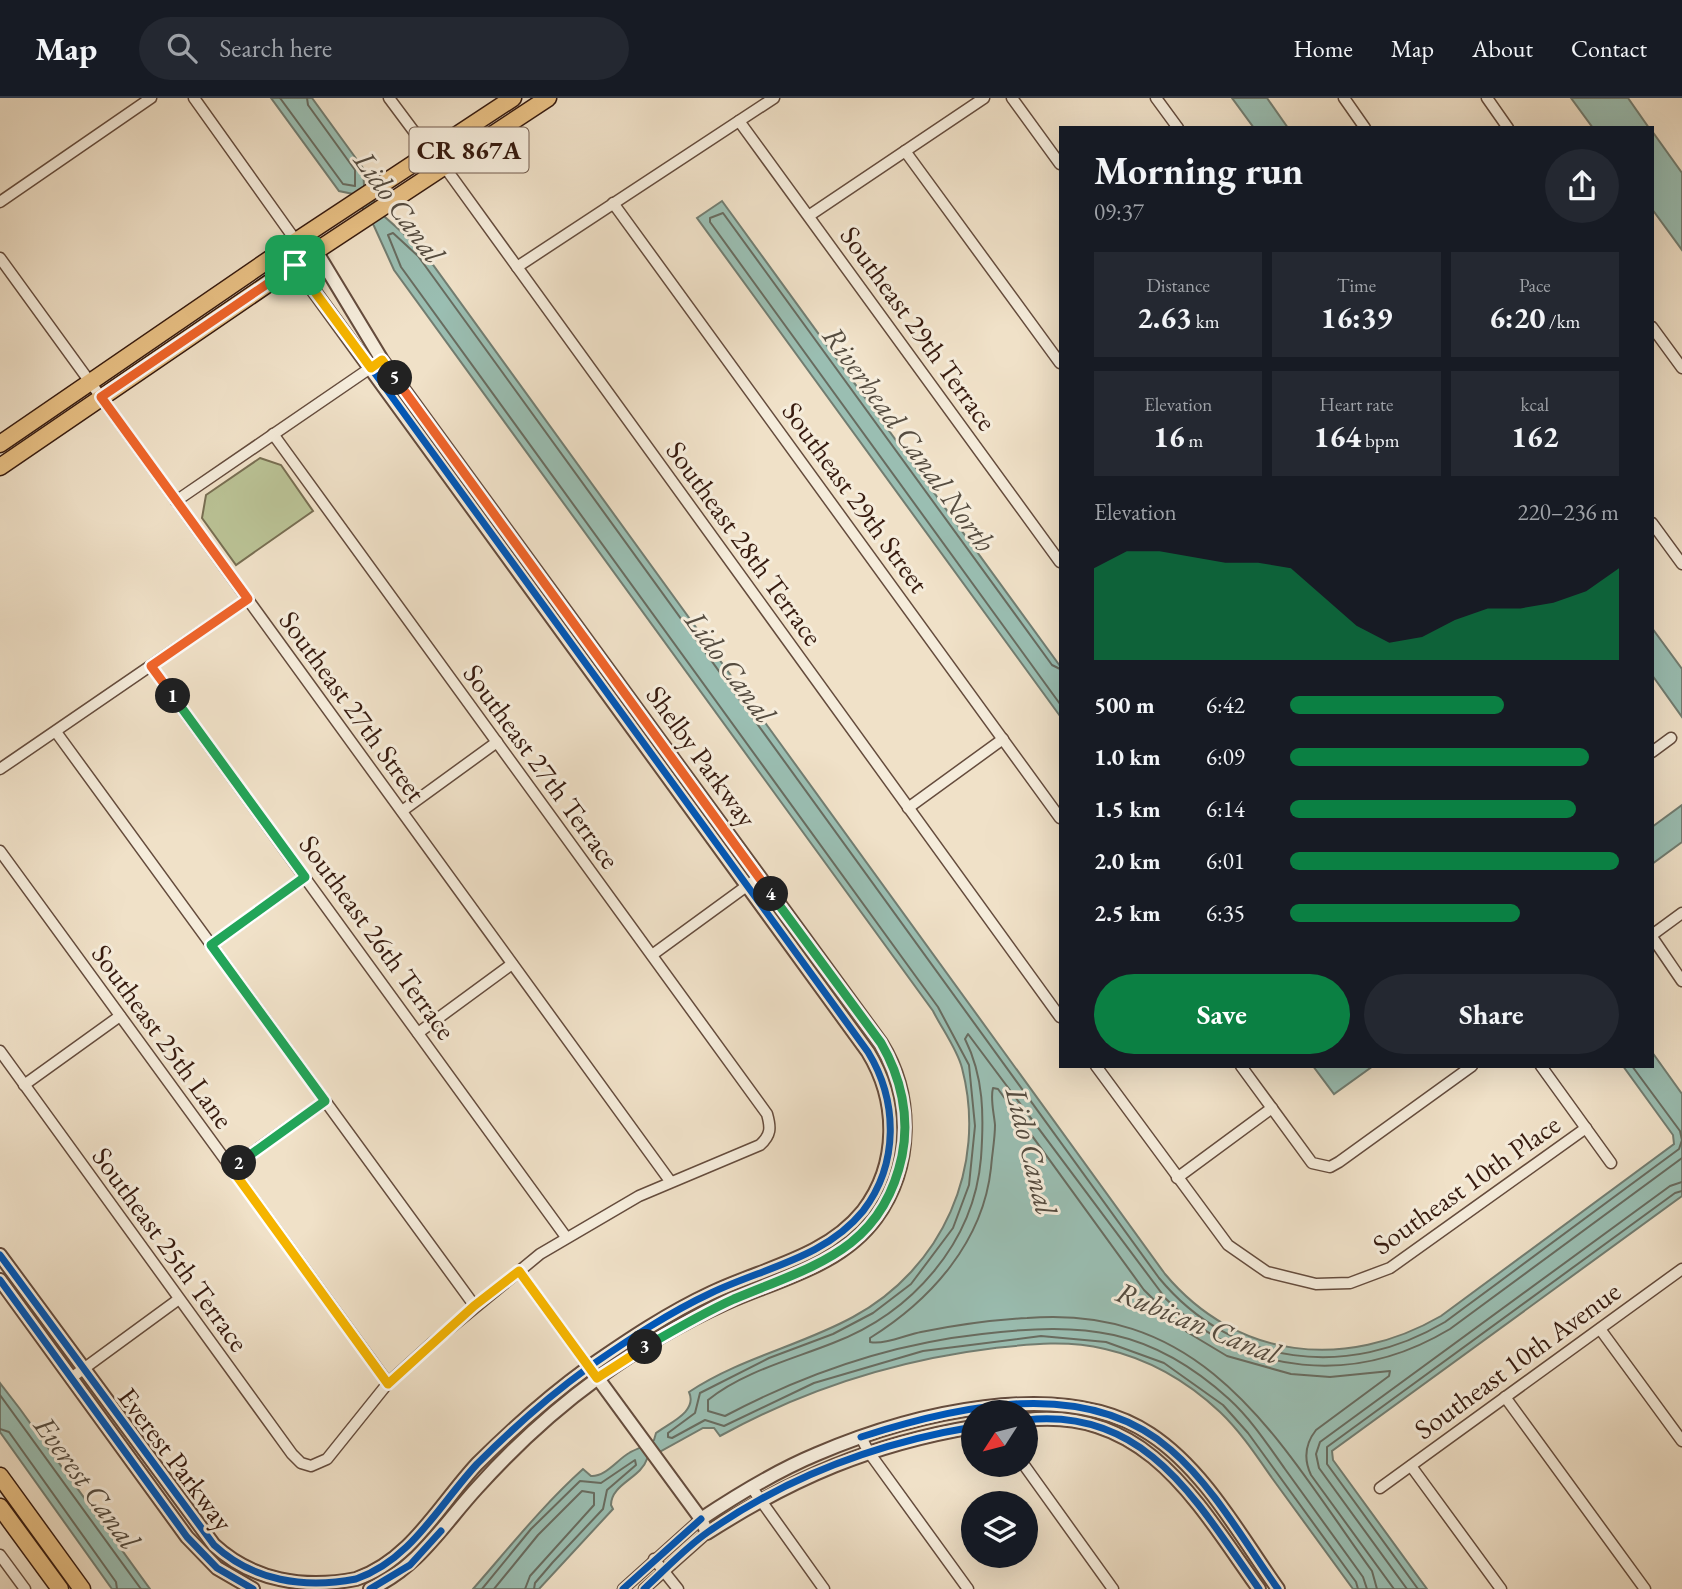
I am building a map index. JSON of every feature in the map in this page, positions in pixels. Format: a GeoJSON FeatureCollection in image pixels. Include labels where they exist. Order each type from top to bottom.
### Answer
{"type":"FeatureCollection","features":[{"type":"Feature","properties":{"kind":"main road","name":"CR 867A"},"geometry":{"type":"LineString","coordinates":[[0,444],[296,241],[513,98]]}},
{"type":"Feature","properties":{"kind":"main road","name":"CR 867A"},"geometry":{"type":"LineString","coordinates":[[0,467],[295,265],[548,98]]}},
{"type":"Feature","properties":{"kind":"main road"},"geometry":{"type":"LineString","coordinates":[[295,265],[311,243],[337,225],[348,207]]}},
{"type":"Feature","properties":{"kind":"main road"},"geometry":{"type":"LineString","coordinates":[[241,302],[252,286],[284,264],[296,241]]}},
{"type":"Feature","properties":{"kind":"main road"},"geometry":{"type":"LineString","coordinates":[[0,1476],[82,1589]]}},
{"type":"Feature","properties":{"kind":"main road"},"geometry":{"type":"LineString","coordinates":[[0,1507],[60,1589]]}},
{"type":"Feature","properties":{"kind":"street"},"geometry":{"type":"LineString","coordinates":[[0,202],[151,98]]}},
{"type":"Feature","properties":{"kind":"street"},"geometry":{"type":"LineString","coordinates":[[194,98],[296,241]]}},
{"type":"Feature","properties":{"kind":"street","name":"Southeast 28th Terrace"},"geometry":{"type":"LineString","coordinates":[[389,98],[443,166],[1059,1016]]}},
{"type":"Feature","properties":{"kind":"street"},"geometry":{"type":"LineString","coordinates":[[517,268],[774,98]]}},
{"type":"Feature","properties":{"kind":"street"},"geometry":{"type":"LineString","coordinates":[[810,215],[984,98]]}},
{"type":"Feature","properties":{"kind":"street"},"geometry":{"type":"LineString","coordinates":[[1012,98],[1059,163]]}},
{"type":"Feature","properties":{"kind":"street"},"geometry":{"type":"LineString","coordinates":[[1156,98],[1177,126]]}},
{"type":"Feature","properties":{"kind":"street"},"geometry":{"type":"LineString","coordinates":[[1343,98],[1364,126]]}},
{"type":"Feature","properties":{"kind":"street"},"geometry":{"type":"LineString","coordinates":[[1487,98],[1507,126]]}},
{"type":"Feature","properties":{"kind":"street","name":"Southeast 29th Terrace"},"geometry":{"type":"LineString","coordinates":[[739,121],[1059,561]]}},
{"type":"Feature","properties":{"kind":"street"},"geometry":{"type":"LineString","coordinates":[[905,151],[1059,362]]}},
{"type":"Feature","properties":{"kind":"street","name":"Southeast 29th Street"},"geometry":{"type":"LineString","coordinates":[[613,203],[1059,817]]}},
{"type":"Feature","properties":{"kind":"street","name":"Shelby Parkway"},"geometry":{"type":"LineString","coordinates":[[316,251],[376,364],[868,1052],[887,1096],[890,1143],[879,1184],[854,1221],[814,1251],[732,1283],[668,1315],[593,1373]]}},
{"type":"Feature","properties":{"kind":"street","name":"Southeast 27th Street"},"geometry":{"type":"LineString","coordinates":[[0,258],[670,1181]]}},
{"type":"Feature","properties":{"kind":"street","name":"Shelby Parkway"},"geometry":{"type":"LineString","coordinates":[[295,265],[376,364],[759,877],[881,1043],[900,1085],[905,1138],[892,1191],[867,1229],[833,1258],[685,1323],[593,1373]]}},
{"type":"Feature","properties":{"kind":"street"},"geometry":{"type":"LineString","coordinates":[[1654,330],[1682,368]]}},
{"type":"Feature","properties":{"kind":"street"},"geometry":{"type":"LineString","coordinates":[[176,501],[376,364]]}},
{"type":"Feature","properties":{"kind":"street","name":"Southeast 27th Terrace"},"geometry":{"type":"LineString","coordinates":[[273,434],[766,1114],[771,1127],[768,1138],[760,1145],[670,1181]]}},
{"type":"Feature","properties":{"kind":"street"},"geometry":{"type":"LineString","coordinates":[[1654,526],[1682,564]]}},
{"type":"Feature","properties":{"kind":"street"},"geometry":{"type":"LineString","coordinates":[[0,769],[248,599]]}},
{"type":"Feature","properties":{"kind":"street","name":"Southeast 26th Terrace"},"geometry":{"type":"LineString","coordinates":[[151,666],[566,1237]]}},
{"type":"Feature","properties":{"kind":"street"},"geometry":{"type":"LineString","coordinates":[[56,732],[474,1306]]}},
{"type":"Feature","properties":{"kind":"street"},"geometry":{"type":"LineString","coordinates":[[1654,751],[1671,738]]}},
{"type":"Feature","properties":{"kind":"street"},"geometry":{"type":"LineString","coordinates":[[908,808],[1003,739]]}},
{"type":"Feature","properties":{"kind":"street"},"geometry":{"type":"LineString","coordinates":[[401,811],[496,742]]}},
{"type":"Feature","properties":{"kind":"street","name":"Southeast 25th Lane"},"geometry":{"type":"LineString","coordinates":[[0,851],[388,1384]]}},
{"type":"Feature","properties":{"kind":"street"},"geometry":{"type":"LineString","coordinates":[[211,945],[305,877]]}},
{"type":"Feature","properties":{"kind":"street"},"geometry":{"type":"LineString","coordinates":[[652,955],[759,877]]}},
{"type":"Feature","properties":{"kind":"street"},"geometry":{"type":"LineString","coordinates":[[1654,934],[1682,913]]}},
{"type":"Feature","properties":{"kind":"street"},"geometry":{"type":"LineString","coordinates":[[1654,939],[1682,981]]}},
{"type":"Feature","properties":{"kind":"street"},"geometry":{"type":"LineString","coordinates":[[418,1034],[512,964]]}},
{"type":"Feature","properties":{"kind":"street"},"geometry":{"type":"LineString","coordinates":[[24,1084],[120,1016]]}},
{"type":"Feature","properties":{"kind":"street"},"geometry":{"type":"LineString","coordinates":[[868,1052],[881,1043]]}},
{"type":"Feature","properties":{"kind":"street","name":"Southeast 25th Terrace"},"geometry":{"type":"LineString","coordinates":[[0,1051],[301,1463],[311,1466],[327,1459],[388,1384]]}},
{"type":"Feature","properties":{"kind":"street"},"geometry":{"type":"LineString","coordinates":[[1097,1068],[1177,1178],[1272,1108]]}},
{"type":"Feature","properties":{"kind":"street"},"geometry":{"type":"LineString","coordinates":[[1242,1068],[1312,1163],[1321,1167],[1339,1163],[1469,1068]]}},
{"type":"Feature","properties":{"kind":"street"},"geometry":{"type":"LineString","coordinates":[[1542,1068],[1611,1163]]}},
{"type":"Feature","properties":{"kind":"street"},"geometry":{"type":"LineString","coordinates":[[231,1168],[325,1101]]}},
{"type":"Feature","properties":{"kind":"street","name":"Southeast 10th Place"},"geometry":{"type":"LineString","coordinates":[[1177,1178],[1228,1245],[1267,1272],[1299,1282],[1327,1285],[1372,1277],[1399,1263],[1586,1128]]}},
{"type":"Feature","properties":{"kind":"street"},"geometry":{"type":"LineString","coordinates":[[388,1384],[474,1306],[566,1237],[670,1181]]}},
{"type":"Feature","properties":{"kind":"street","name":"Everest Parkway"},"geometry":{"type":"LineString","coordinates":[[0,1255],[205,1536],[223,1554],[256,1574],[297,1585],[330,1584],[354,1579],[395,1558],[478,1464],[517,1426],[593,1373]]}},
{"type":"Feature","properties":{"kind":"street","name":"Southeast 10th Avenue"},"geometry":{"type":"LineString","coordinates":[[1380,1488],[1682,1269]]}},
{"type":"Feature","properties":{"kind":"street"},"geometry":{"type":"LineString","coordinates":[[519,1271],[701,1519],[707,1533]]}},
{"type":"Feature","properties":{"kind":"street","name":"Everest Parkway"},"geometry":{"type":"LineString","coordinates":[[0,1280],[198,1551],[227,1575],[253,1589]]}},
{"type":"Feature","properties":{"kind":"street"},"geometry":{"type":"LineString","coordinates":[[71,1378],[179,1299]]}},
{"type":"Feature","properties":{"kind":"street"},"geometry":{"type":"LineString","coordinates":[[1600,1329],[1682,1441]]}},
{"type":"Feature","properties":{"kind":"street"},"geometry":{"type":"LineString","coordinates":[[370,1589],[410,1565],[476,1489],[593,1373]]}},
{"type":"Feature","properties":{"kind":"street"},"geometry":{"type":"LineString","coordinates":[[1505,1397],[1645,1589]]}},
{"type":"Feature","properties":{"kind":"street"},"geometry":{"type":"LineString","coordinates":[[1038,1405],[1080,1406],[1114,1415],[1152,1435],[1178,1456],[1196,1477],[1278,1589]]}},
{"type":"Feature","properties":{"kind":"street"},"geometry":{"type":"LineString","coordinates":[[623,1589],[701,1519],[752,1488],[817,1454],[861,1437],[923,1420],[961,1415]]}},
{"type":"Feature","properties":{"kind":"street"},"geometry":{"type":"LineString","coordinates":[[1038,1420],[1090,1424],[1113,1432],[1147,1451],[1187,1490],[1259,1589]]}},
{"type":"Feature","properties":{"kind":"street"},"geometry":{"type":"LineString","coordinates":[[644,1589],[707,1533],[759,1501],[819,1470],[868,1451],[961,1430]]}},
{"type":"Feature","properties":{"kind":"street"},"geometry":{"type":"LineString","coordinates":[[861,1437],[868,1451],[968,1589]]}},
{"type":"Feature","properties":{"kind":"street"},"geometry":{"type":"LineString","coordinates":[[1411,1466],[1501,1589]]}},
{"type":"Feature","properties":{"kind":"street"},"geometry":{"type":"LineString","coordinates":[[1033,1477],[1113,1589]]}},
{"type":"Feature","properties":{"kind":"street"},"geometry":{"type":"LineString","coordinates":[[752,1488],[824,1589]]}},
{"type":"Feature","properties":{"kind":"street"},"geometry":{"type":"LineString","coordinates":[[428,1523],[439,1533]]}},
{"type":"Feature","properties":{"kind":"street"},"geometry":{"type":"LineString","coordinates":[[0,1555],[25,1589]]}},
{"type":"Feature","properties":{"kind":"street"},"geometry":{"type":"LineString","coordinates":[[654,1559],[678,1589]]}},
{"type":"Feature","properties":{"kind":"green space"},"geometry":{"type":"Polygon","coordinates":[[[260,458],[281,465],[313,511],[236,565],[202,518],[206,495],[260,458]]]}},
{"type":"Feature","properties":{"kind":"water"},"geometry":{"type":"Polygon","coordinates":[[[271,98],[312,98],[363,168],[364,186],[385,217],[423,251],[1165,1274],[1194,1303],[1225,1325],[1259,1340],[1294,1348],[1331,1350],[1368,1345],[1405,1334],[1441,1316],[1674,1144],[1673,1135],[1624,1068],[1654,1068],[1654,1055],[1682,1094],[1682,1196],[1332,1451],[1333,1460],[1427,1589],[1353,1589],[1248,1444],[1227,1419],[1181,1381],[1152,1365],[1121,1353],[1077,1344],[1050,1344],[958,1353],[887,1368],[819,1390],[720,1436],[714,1428],[703,1428],[647,1459],[644,1466],[616,1492],[612,1498],[613,1509],[539,1589],[473,1589],[540,1512],[583,1469],[591,1476],[601,1474],[629,1453],[654,1440],[656,1433],[686,1411],[691,1399],[689,1392],[729,1370],[853,1317],[884,1297],[911,1272],[933,1243],[951,1212],[962,1178],[968,1142],[968,1105],[960,1061],[933,1011],[394,270],[374,226],[353,194],[339,191],[271,98]]]}},
{"type":"Feature","properties":{"kind":"water"},"geometry":{"type":"Polygon","coordinates":[[[1232,98],[1267,98],[1287,126],[1253,126],[1232,98]]]}},
{"type":"Feature","properties":{"kind":"water"},"geometry":{"type":"Polygon","coordinates":[[[1571,98],[1628,98],[1648,126],[1592,126],[1571,98]]]}},
{"type":"Feature","properties":{"kind":"water"},"geometry":{"type":"Polygon","coordinates":[[[1654,134],[1682,173],[1682,250],[1654,212],[1654,134]]]}},
{"type":"Feature","properties":{"kind":"water"},"geometry":{"type":"Polygon","coordinates":[[[722,201],[1059,665],[1059,715],[697,218],[722,201]]]}},
{"type":"Feature","properties":{"kind":"water"},"geometry":{"type":"Polygon","coordinates":[[[1654,631],[1682,669],[1682,717],[1654,678],[1654,631]]]}},
{"type":"Feature","properties":{"kind":"water"},"geometry":{"type":"Polygon","coordinates":[[[1682,805],[1682,842],[1654,863],[1654,826],[1682,805]]]}},
{"type":"Feature","properties":{"kind":"water"},"geometry":{"type":"Polygon","coordinates":[[[1314,1068],[1370,1068],[1334,1094],[1314,1068]]]}},
{"type":"Feature","properties":{"kind":"water"},"geometry":{"type":"Polygon","coordinates":[[[0,1383],[150,1589],[112,1589],[0,1432],[0,1383]]]}},
{"type":"Feature","properties":{"kind":"cycle path"},"geometry":{"type":"LineString","coordinates":[[382,360],[881,1043],[899,1083],[905,1127],[902,1156],[884,1207],[871,1225],[837,1253],[685,1323]]}},
{"type":"Feature","properties":{"kind":"cycle path"},"geometry":{"type":"LineString","coordinates":[[0,1255],[214,1545],[245,1567],[262,1574],[299,1582],[337,1582],[356,1579],[393,1559],[423,1530],[490,1451],[545,1401],[589,1367],[648,1327],[695,1301],[792,1260],[831,1240],[863,1211],[875,1193],[888,1153],[889,1111],[878,1071],[868,1052],[371,368]]}},
{"type":"Feature","properties":{"kind":"cycle path"},"geometry":{"type":"LineString","coordinates":[[0,1280],[187,1537],[217,1568],[253,1589]]}},
{"type":"Feature","properties":{"kind":"cycle path"},"geometry":{"type":"LineString","coordinates":[[861,1437],[938,1415],[979,1408],[1020,1404],[1061,1405],[1100,1412],[1137,1427],[1171,1450],[1187,1465],[1215,1498],[1278,1589]]}},
{"type":"Feature","properties":{"kind":"cycle path"},"geometry":{"type":"LineString","coordinates":[[1038,1420],[1068,1420],[1105,1429],[1137,1445],[1165,1468],[1190,1495],[1259,1589]]}},
{"type":"Feature","properties":{"kind":"cycle path"},"geometry":{"type":"LineString","coordinates":[[644,1589],[708,1532],[770,1494],[834,1464],[868,1452],[961,1429]]}},
{"type":"Feature","properties":{"kind":"cycle path"},"geometry":{"type":"LineString","coordinates":[[623,1589],[701,1519]]}},
{"type":"Feature","properties":{"kind":"cycle path"},"geometry":{"type":"LineString","coordinates":[[370,1589],[410,1565],[441,1531]]}},
{"type":"Feature","properties":{"kind":"route"},"geometry":{"type":"LineString","coordinates":[[295,265],[371,368],[382,360],[442,440],[881,1043],[900,1085],[905,1127],[904,1149],[896,1181],[875,1220],[851,1245],[833,1258],[724,1303],[685,1323],[597,1378],[519,1271],[474,1306],[388,1384],[231,1168],[325,1101],[211,945],[305,877],[151,666],[248,599],[101,397],[295,265]]}},
{"type":"Feature","properties":{"kind":"water label","name":"Lido Canal"},"geometry":{"type":"Point","coordinates":[399,207]}},
{"type":"Feature","properties":{"kind":"water label","name":"Riverhead Canal North"},"geometry":{"type":"Point","coordinates":[909,439]}},
{"type":"Feature","properties":{"kind":"water label","name":"Lido Canal"},"geometry":{"type":"Point","coordinates":[730,667]}},
{"type":"Feature","properties":{"kind":"water label","name":"Lido Canal"},"geometry":{"type":"Point","coordinates":[1031,1151]}},
{"type":"Feature","properties":{"kind":"water label","name":"Rubican Canal"},"geometry":{"type":"Point","coordinates":[1198,1323]}},
{"type":"Feature","properties":{"kind":"water label","name":"Everest Canal"},"geometry":{"type":"Point","coordinates":[87,1483]}}]}
